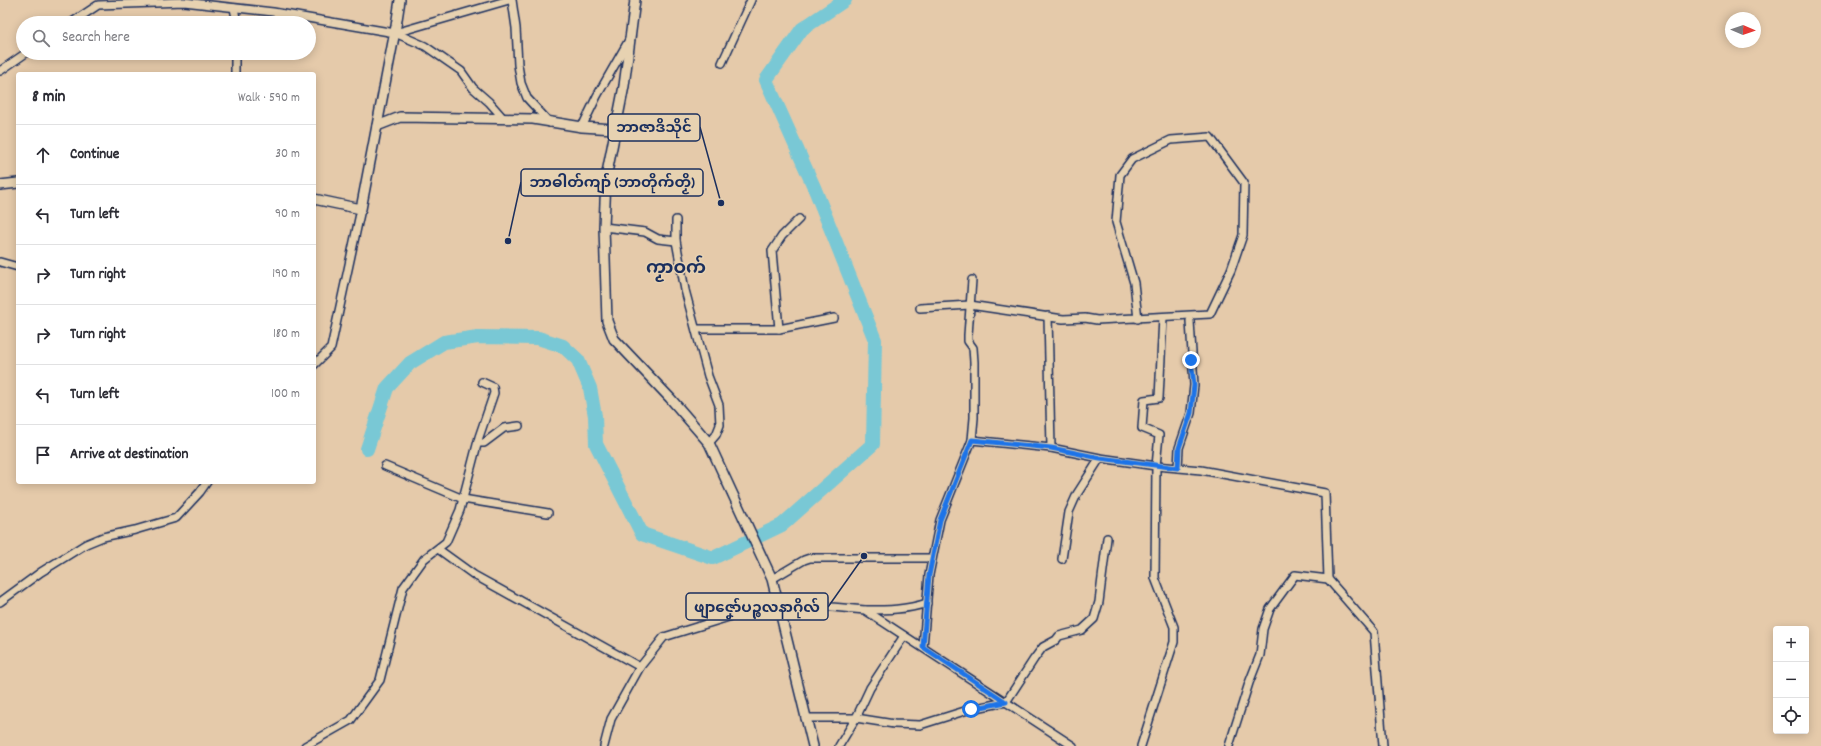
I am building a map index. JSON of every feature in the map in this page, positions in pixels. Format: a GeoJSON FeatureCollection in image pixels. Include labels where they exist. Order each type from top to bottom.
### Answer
{"type":"FeatureCollection","features":[{"type":"Feature","properties":{"kind":"street"},"geometry":{"type":"LineString","coordinates":[[316,363],[331,348],[361,209],[400,0]]}},
{"type":"Feature","properties":{"kind":"street"},"geometry":{"type":"LineString","coordinates":[[395,33],[509,0]]}},
{"type":"Feature","properties":{"kind":"street"},"geometry":{"type":"LineString","coordinates":[[512,0],[521,83],[527,98],[550,123]]}},
{"type":"Feature","properties":{"kind":"street"},"geometry":{"type":"LineString","coordinates":[[635,0],[624,86],[614,129],[606,178],[604,227],[607,321],[614,339],[670,398],[709,443],[772,579],[813,746]]}},
{"type":"Feature","properties":{"kind":"street"},"geometry":{"type":"LineString","coordinates":[[722,63],[752,0]]}},
{"type":"Feature","properties":{"kind":"street"},"geometry":{"type":"LineString","coordinates":[[80,16],[98,2],[184,2],[295,16]]}},
{"type":"Feature","properties":{"kind":"street"},"geometry":{"type":"LineString","coordinates":[[234,8],[236,16]]}},
{"type":"Feature","properties":{"kind":"street"},"geometry":{"type":"LineString","coordinates":[[316,20],[395,33],[425,46],[461,71],[473,88],[489,102],[504,119]]}},
{"type":"Feature","properties":{"kind":"street"},"geometry":{"type":"LineString","coordinates":[[582,127],[597,96],[630,38]]}},
{"type":"Feature","properties":{"kind":"street"},"geometry":{"type":"LineString","coordinates":[[0,71],[16,60]]}},
{"type":"Feature","properties":{"kind":"street"},"geometry":{"type":"LineString","coordinates":[[235,60],[235,72]]}},
{"type":"Feature","properties":{"kind":"street"},"geometry":{"type":"LineString","coordinates":[[377,126],[400,116],[533,119],[550,123],[582,127],[614,129]]}},
{"type":"Feature","properties":{"kind":"street"},"geometry":{"type":"LineString","coordinates":[[920,308],[970,304],[1048,316],[1097,320],[1138,319],[1210,314],[1231,270],[1243,235],[1244,183],[1210,137],[1171,140],[1132,159],[1120,175],[1116,222],[1134,283],[1138,319]]}},
{"type":"Feature","properties":{"kind":"street"},"geometry":{"type":"LineString","coordinates":[[0,185],[16,183]]}},
{"type":"Feature","properties":{"kind":"street"},"geometry":{"type":"LineString","coordinates":[[316,198],[361,209]]}},
{"type":"Feature","properties":{"kind":"street"},"geometry":{"type":"LineString","coordinates":[[779,329],[772,251],[782,236],[799,219]]}},
{"type":"Feature","properties":{"kind":"street"},"geometry":{"type":"LineString","coordinates":[[676,220],[676,242],[685,290],[708,376],[720,410],[720,424],[716,435],[709,443]]}},
{"type":"Feature","properties":{"kind":"street"},"geometry":{"type":"LineString","coordinates":[[604,227],[645,232],[665,241],[676,242]]}},
{"type":"Feature","properties":{"kind":"street"},"geometry":{"type":"LineString","coordinates":[[0,262],[16,266]]}},
{"type":"Feature","properties":{"kind":"street"},"geometry":{"type":"LineString","coordinates":[[923,647],[929,575],[940,520],[972,440],[975,385],[973,348],[968,341],[972,280]]}},
{"type":"Feature","properties":{"kind":"street"},"geometry":{"type":"LineString","coordinates":[[1048,316],[1051,448]]}},
{"type":"Feature","properties":{"kind":"street"},"geometry":{"type":"LineString","coordinates":[[1141,746],[1174,642],[1174,627],[1155,578],[1156,466],[1159,435],[1142,428],[1144,400],[1159,398],[1163,317]]}},
{"type":"Feature","properties":{"kind":"street"},"geometry":{"type":"LineString","coordinates":[[696,329],[779,329],[834,318]]}},
{"type":"Feature","properties":{"kind":"street"},"geometry":{"type":"LineString","coordinates":[[1178,468],[1179,448],[1191,413],[1194,385],[1191,360],[1190,321]]}},
{"type":"Feature","properties":{"kind":"street"},"geometry":{"type":"LineString","coordinates":[[305,746],[351,720],[380,680],[403,588],[424,559],[446,542],[463,499],[478,443],[494,393],[493,387],[482,382]]}},
{"type":"Feature","properties":{"kind":"street"},"geometry":{"type":"LineString","coordinates":[[478,443],[484,443],[504,428],[519,426]]}},
{"type":"Feature","properties":{"kind":"street"},"geometry":{"type":"LineString","coordinates":[[972,440],[1051,448],[1100,458],[1156,466],[1201,470],[1325,493],[1328,579],[1374,632],[1383,746]]}},
{"type":"Feature","properties":{"kind":"street"},"geometry":{"type":"LineString","coordinates":[[1062,558],[1069,512],[1077,494],[1100,458]]}},
{"type":"Feature","properties":{"kind":"street"},"geometry":{"type":"LineString","coordinates":[[384,466],[463,499],[548,513]]}},
{"type":"Feature","properties":{"kind":"street"},"geometry":{"type":"LineString","coordinates":[[0,602],[41,572],[86,544],[103,537],[176,518],[200,492],[205,484]]}},
{"type":"Feature","properties":{"kind":"street"},"geometry":{"type":"LineString","coordinates":[[805,718],[856,718],[894,724],[920,725],[971,709],[1006,702],[1043,647],[1056,640],[1059,636],[1082,630],[1094,619],[1099,602],[1107,538]]}},
{"type":"Feature","properties":{"kind":"street"},"geometry":{"type":"LineString","coordinates":[[438,549],[474,574],[640,667]]}},
{"type":"Feature","properties":{"kind":"street"},"geometry":{"type":"LineString","coordinates":[[772,579],[810,558],[932,558]]}},
{"type":"Feature","properties":{"kind":"street"},"geometry":{"type":"LineString","coordinates":[[1229,746],[1249,683],[1260,655],[1263,629],[1270,609],[1296,574],[1328,579]]}},
{"type":"Feature","properties":{"kind":"street"},"geometry":{"type":"LineString","coordinates":[[604,746],[611,719],[640,667],[664,637],[777,602],[865,610],[912,608],[927,603]]}},
{"type":"Feature","properties":{"kind":"street"},"geometry":{"type":"LineString","coordinates":[[865,610],[1073,746]]}},
{"type":"Feature","properties":{"kind":"street"},"geometry":{"type":"LineString","coordinates":[[839,746],[856,718],[870,688],[904,636]]}},
{"type":"Feature","properties":{"kind":"waterway"},"geometry":{"type":"LineString","coordinates":[[367,449],[387,388],[410,363],[444,342],[478,337],[538,338],[563,346],[578,360],[590,388],[595,416],[596,444],[642,534],[713,558],[782,525],[873,444],[875,340],[814,187],[766,80],[802,29],[845,0]]}},
{"type":"Feature","properties":{"kind":"place","name":"ဘာဇာဒိသိုင်"},"geometry":{"type":"Point","coordinates":[721,203]}},
{"type":"Feature","properties":{"kind":"place","name":"ဘာဓါတ်ကျာ် (ဘာတိုက်တၟိ)"},"geometry":{"type":"Point","coordinates":[508,241]}},
{"type":"Feature","properties":{"kind":"place","name":"ဖျာဇၞော်ပဉ္စလနာဂိုလ်"},"geometry":{"type":"Point","coordinates":[864,556]}},
{"type":"Feature","properties":{"kind":"district","name":"ကၟာဝက်"},"geometry":{"type":"Point","coordinates":[676,269]}},
{"type":"Feature","properties":{"kind":"route"},"geometry":{"type":"LineString","coordinates":[[971,709],[1006,702],[923,647],[929,575],[940,520],[972,440],[1051,448],[1100,458],[1178,468],[1179,448],[1185,426],[1191,413],[1194,385],[1191,360]]}}]}
